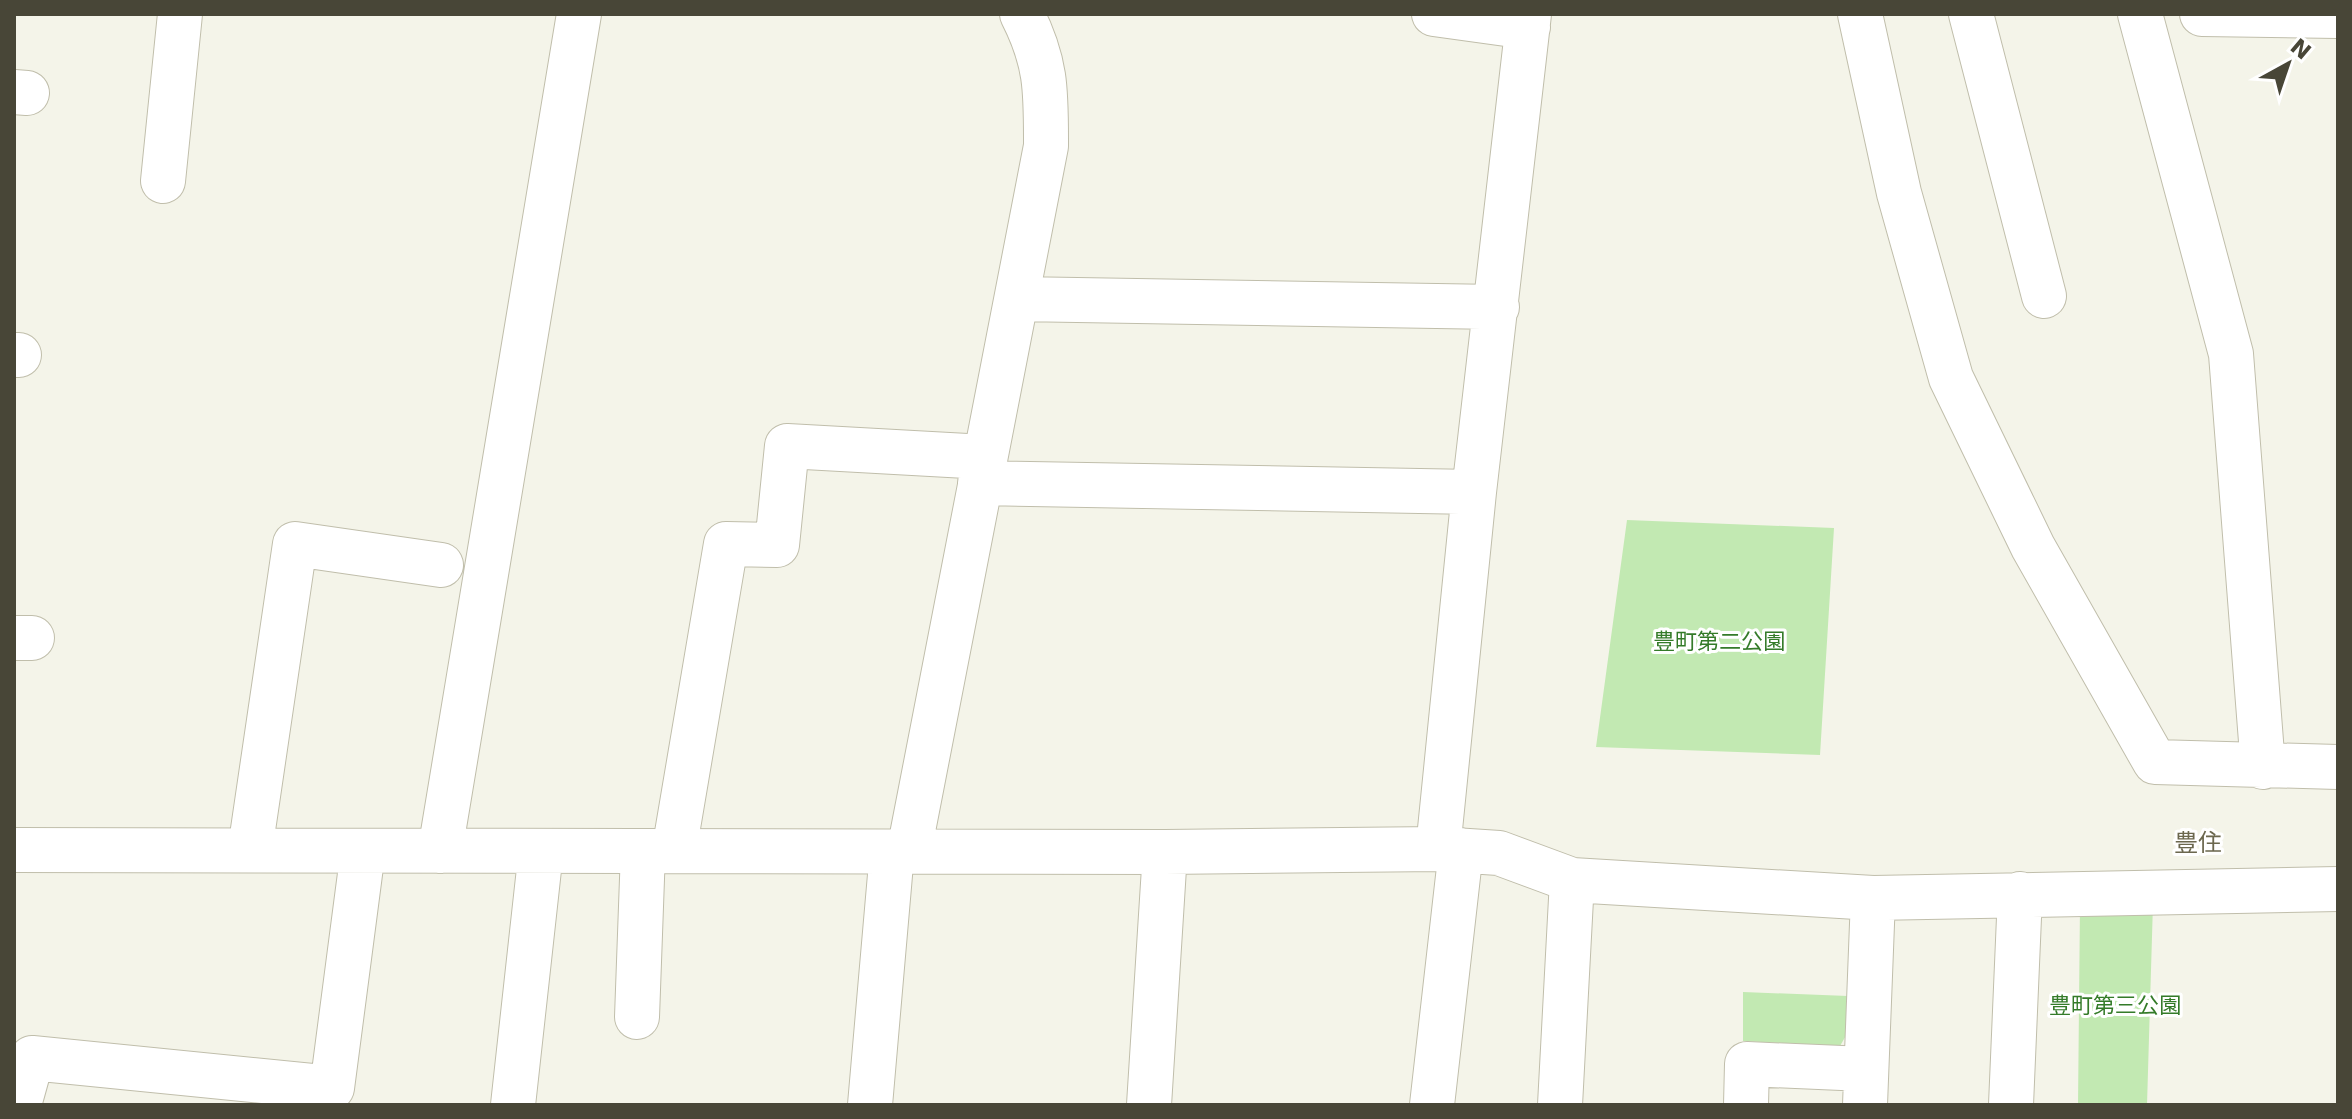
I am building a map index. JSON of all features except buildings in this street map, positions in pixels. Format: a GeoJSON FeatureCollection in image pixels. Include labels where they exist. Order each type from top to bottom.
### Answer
{"type":"FeatureCollection","features":[{"type":"Feature","properties":{"kind":"street"},"geometry":{"type":"LineString","coordinates":[[163,181],[180,14]]}},
{"type":"Feature","properties":{"kind":"street"},"geometry":{"type":"LineString","coordinates":[[440,851],[579,14]]}},
{"type":"Feature","properties":{"kind":"street"},"geometry":{"type":"LineString","coordinates":[[870,1105],[901,852],[982,470],[1046,146],[1046,80],[1035,38],[1022,14]]}},
{"type":"Feature","properties":{"kind":"street"},"geometry":{"type":"LineString","coordinates":[[1432,1105],[1474,492],[1529,20],[1434,14]]}},
{"type":"Feature","properties":{"kind":"street"},"geometry":{"type":"LineString","coordinates":[[1860,14],[1899,193],[1951,378],[2033,547],[2155,762],[2338,767]]}},
{"type":"Feature","properties":{"kind":"street"},"geometry":{"type":"LineString","coordinates":[[1971,14],[2044,296]]}},
{"type":"Feature","properties":{"kind":"street"},"geometry":{"type":"LineString","coordinates":[[2140,14],[2231,354],[2263,767]]}},
{"type":"Feature","properties":{"kind":"street"},"geometry":{"type":"LineString","coordinates":[[2202,14],[2338,16]]}},
{"type":"Feature","properties":{"kind":"street"},"geometry":{"type":"LineString","coordinates":[[1017,299],[1497,307]]}},
{"type":"Feature","properties":{"kind":"street"},"geometry":{"type":"LineString","coordinates":[[637,1017],[658,851],[726,544],[777,545],[787,446],[982,470],[1474,492]]}},
{"type":"Feature","properties":{"kind":"street"},"geometry":{"type":"LineString","coordinates":[[250,850],[295,544],[441,565]]}},
{"type":"Feature","properties":{"kind":"street"},"geometry":{"type":"LineString","coordinates":[[14,850],[1450,850],[1499,853],[1572,880],[1873,898],[2338,889]]}},
{"type":"Feature","properties":{"kind":"street"},"geometry":{"type":"LineString","coordinates":[[19,1105],[32,1058],[332,1088],[363,851]]}},
{"type":"Feature","properties":{"kind":"street"},"geometry":{"type":"LineString","coordinates":[[513,1105],[541,851]]}},
{"type":"Feature","properties":{"kind":"street"},"geometry":{"type":"LineString","coordinates":[[1149,1105],[1165,852]]}},
{"type":"Feature","properties":{"kind":"street"},"geometry":{"type":"LineString","coordinates":[[1560,1105],[1572,880]]}},
{"type":"Feature","properties":{"kind":"street"},"geometry":{"type":"LineString","coordinates":[[2011,1105],[2020,894]]}},
{"type":"Feature","properties":{"kind":"street"},"geometry":{"type":"LineString","coordinates":[[1746,1105],[1747,1064],[1865,1087],[1873,898]]}},
{"type":"Feature","properties":{"kind":"green space","name":"豊町第二公園"},"geometry":{"type":"Polygon","coordinates":[[[1627,520],[1834,528],[1820,755],[1596,747],[1627,520]]]}},
{"type":"Feature","properties":{"kind":"green space","name":"豊町第三公園"},"geometry":{"type":"Polygon","coordinates":[[[2153,903],[2147,1105],[2078,1105],[2080,905],[2153,903]]]}},
{"type":"Feature","properties":{"kind":"green space"},"geometry":{"type":"Polygon","coordinates":[[[1743,992],[1848,996],[1848,1032],[1840,1046],[1743,1041],[1743,992]]]}},
{"type":"Feature","properties":{"kind":"district","name":"豊住"},"geometry":{"type":"Point","coordinates":[2198,843]}}]}
